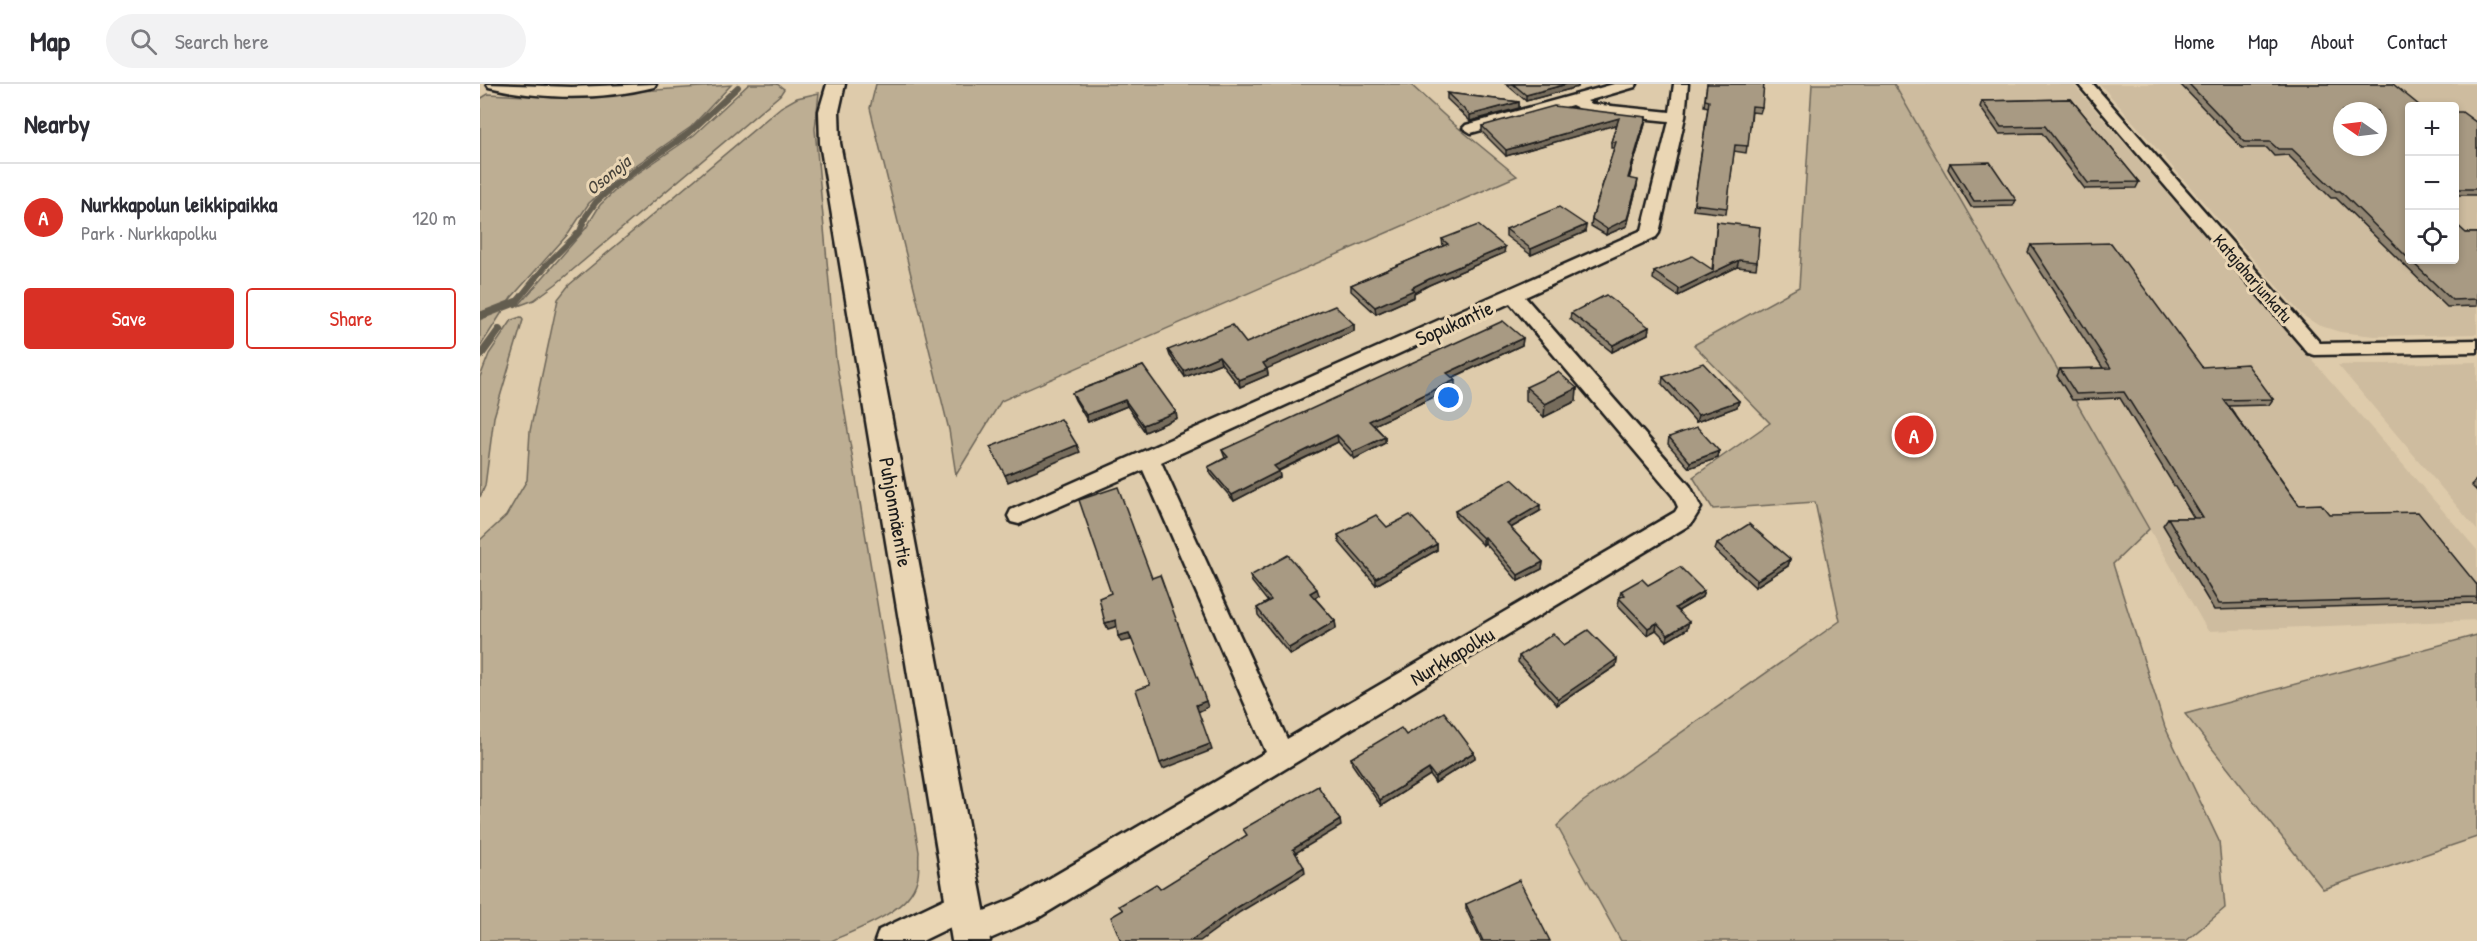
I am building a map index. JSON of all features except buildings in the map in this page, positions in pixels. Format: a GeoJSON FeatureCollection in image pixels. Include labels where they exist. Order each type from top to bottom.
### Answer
{"type":"FeatureCollection","features":[{"type":"Feature","properties":{"kind":"street"},"geometry":{"type":"LineString","coordinates":[[494,84],[520,90],[562,91],[649,84]]}},
{"type":"Feature","properties":{"kind":"street","name":"Puhjonmäentie"},"geometry":{"type":"LineString","coordinates":[[836,84],[829,111],[830,143],[969,926]]}},
{"type":"Feature","properties":{"kind":"street"},"geometry":{"type":"LineString","coordinates":[[1471,128],[1630,84]]}},
{"type":"Feature","properties":{"kind":"street","name":"Sopukantie"},"geometry":{"type":"LineString","coordinates":[[1019,516],[1514,296],[1650,233],[1677,117],[1681,84]]}},
{"type":"Feature","properties":{"kind":"street","name":"Katajaharjunkatu"},"geometry":{"type":"LineString","coordinates":[[2085,84],[2315,349],[2477,346]]}},
{"type":"Feature","properties":{"kind":"street"},"geometry":{"type":"LineString","coordinates":[[1574,100],[1589,108],[1677,117]]}},
{"type":"Feature","properties":{"kind":"street","name":"Nurkkapolku"},"geometry":{"type":"LineString","coordinates":[[890,941],[969,926],[1028,908],[1683,518],[1690,508],[1682,492],[1514,296]]}},
{"type":"Feature","properties":{"kind":"street"},"geometry":{"type":"LineString","coordinates":[[1149,459],[1282,758]]}},
{"type":"Feature","properties":{"kind":"shaded area"},"geometry":{"type":"Polygon","coordinates":[[[749,84],[777,84],[784,89],[780,95],[556,284],[534,300],[518,306],[586,228],[600,205],[622,184],[694,135],[749,84]]]}},
{"type":"Feature","properties":{"kind":"shaded area"},"geometry":{"type":"Polygon","coordinates":[[[876,84],[1410,84],[1517,176],[1001,401],[956,475],[949,430],[870,108],[876,84]]]}},
{"type":"Feature","properties":{"kind":"shaded area"},"geometry":{"type":"Polygon","coordinates":[[[1812,84],[1894,84],[2149,529],[2113,564],[2165,727],[2219,841],[2225,908],[2186,941],[1621,941],[1557,826],[1581,803],[1840,621],[1815,502],[1713,509],[1693,477],[1770,423],[1694,345],[1799,287],[1812,84]]]}},
{"type":"Feature","properties":{"kind":"shaded area"},"geometry":{"type":"Polygon","coordinates":[[[1894,84],[2073,84],[2477,550],[2477,620],[2208,631],[1894,84]]]}},
{"type":"Feature","properties":{"kind":"shaded area"},"geometry":{"type":"Polygon","coordinates":[[[2100,84],[2477,84],[2477,334],[2374,336],[2340,332],[2318,325],[2302,315],[2100,84]]]}},
{"type":"Feature","properties":{"kind":"shaded area"},"geometry":{"type":"Polygon","coordinates":[[[731,85],[691,127],[619,177],[589,203],[569,233],[511,298],[480,347],[480,99],[488,94],[549,97],[731,85]]]}},
{"type":"Feature","properties":{"kind":"shaded area"},"geometry":{"type":"Polygon","coordinates":[[[819,93],[815,129],[836,360],[919,852],[917,880],[904,901],[893,910],[868,925],[831,941],[480,941],[480,540],[506,516],[527,480],[530,431],[558,299],[569,285],[781,107],[797,98],[819,93]]]}},
{"type":"Feature","properties":{"kind":"shaded area"},"geometry":{"type":"Polygon","coordinates":[[[521,317],[523,320],[494,417],[485,486],[480,497],[480,377],[489,354],[512,320],[521,317]]]}},
{"type":"Feature","properties":{"kind":"shaded area"},"geometry":{"type":"Polygon","coordinates":[[[2477,362],[2477,530],[2338,365],[2477,362]]]}},
{"type":"Feature","properties":{"kind":"shaded area"},"geometry":{"type":"Polygon","coordinates":[[[2477,635],[2477,837],[2323,889],[2185,714],[2477,635]]]}},
{"type":"Feature","properties":{"kind":"waterway","name":"Osonoja"},"geometry":{"type":"LineString","coordinates":[[515,304],[548,263],[580,231],[586,216],[596,202],[616,184],[689,133],[738,87]]}},
{"type":"Feature","properties":{"kind":"waterway"},"geometry":{"type":"LineString","coordinates":[[480,316],[516,302]]}},
{"type":"Feature","properties":{"kind":"waterway","name":"Osonoja"},"geometry":{"type":"LineString","coordinates":[[480,356],[499,330]]}},
{"type":"Feature","properties":{"kind":"place","name":"Nurkkapolun leikkipaikka"},"geometry":{"type":"Point","coordinates":[1914,435]}}]}
